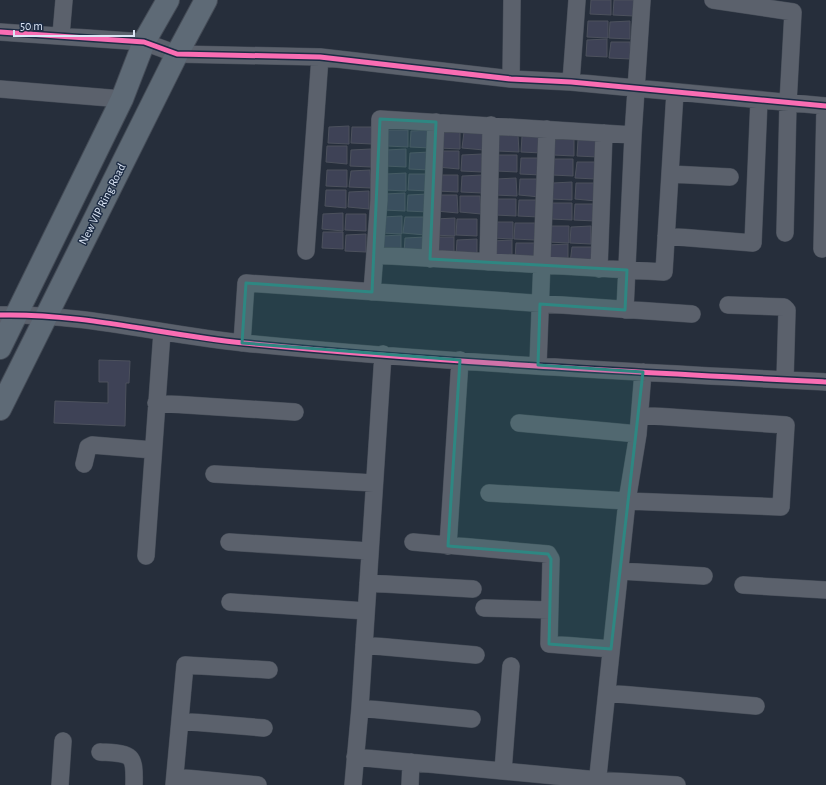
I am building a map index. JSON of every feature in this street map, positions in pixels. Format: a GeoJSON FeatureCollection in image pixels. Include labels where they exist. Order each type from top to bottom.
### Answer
{"type":"FeatureCollection","features":[{"type":"Feature","properties":{"kind":"main road"},"geometry":{"type":"LineString","coordinates":[[0,348],[8,315],[122,99],[144,42],[168,0]]}},
{"type":"Feature","properties":{"kind":"main road","name":"New VIP Ring Road"},"geometry":{"type":"LineString","coordinates":[[0,409],[177,54],[206,0]]}},
{"type":"Feature","properties":{"kind":"street"},"geometry":{"type":"LineString","coordinates":[[61,35],[64,0]]}},
{"type":"Feature","properties":{"kind":"street"},"geometry":{"type":"LineString","coordinates":[[511,79],[512,0]]}},
{"type":"Feature","properties":{"kind":"street"},"geometry":{"type":"LineString","coordinates":[[571,82],[577,0]]}},
{"type":"Feature","properties":{"kind":"street"},"geometry":{"type":"LineString","coordinates":[[625,310],[633,135],[642,0]]}},
{"type":"Feature","properties":{"kind":"street"},"geometry":{"type":"LineString","coordinates":[[713,0],[794,12],[788,103],[785,234]]}},
{"type":"Feature","properties":{"kind":"street"},"geometry":{"type":"LineString","coordinates":[[0,32],[61,35],[144,42],[177,54],[320,57],[511,79],[571,82],[826,106],[822,249]]}},
{"type":"Feature","properties":{"kind":"street"},"geometry":{"type":"LineString","coordinates":[[306,251],[320,57]]}},
{"type":"Feature","properties":{"kind":"street"},"geometry":{"type":"LineString","coordinates":[[0,89],[122,99]]}},
{"type":"Feature","properties":{"kind":"street"},"geometry":{"type":"LineString","coordinates":[[375,255],[664,272],[675,92]]}},
{"type":"Feature","properties":{"kind":"street"},"geometry":{"type":"LineString","coordinates":[[666,236],[753,243],[760,100]]}},
{"type":"Feature","properties":{"kind":"street"},"geometry":{"type":"LineString","coordinates":[[372,292],[379,200],[380,119],[633,135]]}},
{"type":"Feature","properties":{"kind":"street"},"geometry":{"type":"LineString","coordinates":[[430,259],[436,122]]}},
{"type":"Feature","properties":{"kind":"street"},"geometry":{"type":"LineString","coordinates":[[488,262],[491,125]]}},
{"type":"Feature","properties":{"kind":"street"},"geometry":{"type":"LineString","coordinates":[[538,365],[547,129]]}},
{"type":"Feature","properties":{"kind":"street"},"geometry":{"type":"LineString","coordinates":[[599,269],[604,133]]}},
{"type":"Feature","properties":{"kind":"street"},"geometry":{"type":"LineString","coordinates":[[670,174],[730,177]]}},
{"type":"Feature","properties":{"kind":"street"},"geometry":{"type":"LineString","coordinates":[[242,343],[246,283],[692,314]]}},
{"type":"Feature","properties":{"kind":"street"},"geometry":{"type":"LineString","coordinates":[[728,305],[784,307],[786,310],[784,380]]}},
{"type":"Feature","properties":{"kind":"street"},"geometry":{"type":"LineString","coordinates":[[8,315],[46,315],[242,343],[460,360],[826,382]]}},
{"type":"Feature","properties":{"kind":"street"},"geometry":{"type":"LineString","coordinates":[[146,556],[162,332]]}},
{"type":"Feature","properties":{"kind":"street"},"geometry":{"type":"LineString","coordinates":[[353,785],[360,708],[383,354]]}},
{"type":"Feature","properties":{"kind":"street"},"geometry":{"type":"LineString","coordinates":[[448,546],[460,360]]}},
{"type":"Feature","properties":{"kind":"street"},"geometry":{"type":"LineString","coordinates":[[598,783],[627,501],[638,434],[643,372]]}},
{"type":"Feature","properties":{"kind":"street"},"geometry":{"type":"LineString","coordinates":[[156,403],[295,412]]}},
{"type":"Feature","properties":{"kind":"street"},"geometry":{"type":"LineString","coordinates":[[489,493],[627,501],[781,507],[786,425],[640,415]]}},
{"type":"Feature","properties":{"kind":"street"},"geometry":{"type":"LineString","coordinates":[[519,423],[638,434]]}},
{"type":"Feature","properties":{"kind":"street"},"geometry":{"type":"LineString","coordinates":[[84,464],[86,451],[88,447],[92,446],[153,450]]}},
{"type":"Feature","properties":{"kind":"street"},"geometry":{"type":"LineString","coordinates":[[214,474],[374,483]]}},
{"type":"Feature","properties":{"kind":"street"},"geometry":{"type":"LineString","coordinates":[[229,542],[369,551]]}},
{"type":"Feature","properties":{"kind":"street"},"geometry":{"type":"LineString","coordinates":[[413,542],[548,554],[551,558],[549,644],[611,649]]}},
{"type":"Feature","properties":{"kind":"street"},"geometry":{"type":"LineString","coordinates":[[620,571],[704,576]]}},
{"type":"Feature","properties":{"kind":"street"},"geometry":{"type":"LineString","coordinates":[[368,583],[473,589]]}},
{"type":"Feature","properties":{"kind":"street"},"geometry":{"type":"LineString","coordinates":[[743,585],[826,590]]}},
{"type":"Feature","properties":{"kind":"street"},"geometry":{"type":"LineString","coordinates":[[230,602],[366,611]]}},
{"type":"Feature","properties":{"kind":"street"},"geometry":{"type":"LineString","coordinates":[[484,608],[549,610]]}},
{"type":"Feature","properties":{"kind":"street"},"geometry":{"type":"LineString","coordinates":[[364,645],[476,655]]}},
{"type":"Feature","properties":{"kind":"street"},"geometry":{"type":"LineString","coordinates":[[258,785],[175,781],[185,665],[269,670]]}},
{"type":"Feature","properties":{"kind":"street"},"geometry":{"type":"LineString","coordinates":[[503,771],[511,666]]}},
{"type":"Feature","properties":{"kind":"street"},"geometry":{"type":"LineString","coordinates":[[607,693],[756,706]]}},
{"type":"Feature","properties":{"kind":"street"},"geometry":{"type":"LineString","coordinates":[[360,708],[472,719]]}},
{"type":"Feature","properties":{"kind":"street"},"geometry":{"type":"LineString","coordinates":[[180,721],[264,728]]}},
{"type":"Feature","properties":{"kind":"street"},"geometry":{"type":"LineString","coordinates":[[60,785],[63,741]]}},
{"type":"Feature","properties":{"kind":"street"},"geometry":{"type":"LineString","coordinates":[[100,752],[124,754],[130,757],[134,762],[134,785]]}},
{"type":"Feature","properties":{"kind":"street"},"geometry":{"type":"LineString","coordinates":[[355,757],[503,771],[598,783],[677,785]]}},
{"type":"Feature","properties":{"kind":"street"},"geometry":{"type":"LineString","coordinates":[[410,785],[411,762]]}},
{"type":"Feature","properties":{"kind":"highlighted area"},"geometry":{"type":"Polygon","coordinates":[[[380,119],[436,122],[430,259],[627,270],[625,310],[540,304],[538,365],[643,372],[611,649],[549,644],[551,559],[548,554],[448,546],[460,360],[242,343],[246,283],[372,292],[380,119]]]}},
{"type":"Feature","properties":{"kind":"building"},"geometry":{"type":"Polygon","coordinates":[[[591,0],[611,0],[611,15],[590,14],[591,0]]]}},
{"type":"Feature","properties":{"kind":"building"},"geometry":{"type":"Polygon","coordinates":[[[614,0],[634,0],[634,16],[613,15],[614,0]]]}},
{"type":"Feature","properties":{"kind":"building"},"geometry":{"type":"Polygon","coordinates":[[[588,21],[608,21],[608,38],[587,37],[588,21]]]}},
{"type":"Feature","properties":{"kind":"building"},"geometry":{"type":"Polygon","coordinates":[[[630,21],[630,39],[609,38],[610,22],[630,21]]]}},
{"type":"Feature","properties":{"kind":"building"},"geometry":{"type":"Polygon","coordinates":[[[607,39],[607,57],[586,56],[587,40],[607,39]]]}},
{"type":"Feature","properties":{"kind":"building"},"geometry":{"type":"Polygon","coordinates":[[[611,42],[630,42],[631,59],[609,58],[611,42]]]}},
{"type":"Feature","properties":{"kind":"building"},"geometry":{"type":"Polygon","coordinates":[[[349,126],[349,144],[328,143],[329,127],[349,126]]]}},
{"type":"Feature","properties":{"kind":"building"},"geometry":{"type":"Polygon","coordinates":[[[352,127],[372,127],[372,144],[351,143],[352,127]]]}},
{"type":"Feature","properties":{"kind":"building"},"geometry":{"type":"Polygon","coordinates":[[[388,130],[408,130],[408,147],[387,146],[388,130]]]}},
{"type":"Feature","properties":{"kind":"building"},"geometry":{"type":"Polygon","coordinates":[[[431,130],[431,148],[410,147],[411,131],[431,130]]]}},
{"type":"Feature","properties":{"kind":"building"},"geometry":{"type":"Polygon","coordinates":[[[460,131],[460,149],[439,148],[440,132],[460,131]]]}},
{"type":"Feature","properties":{"kind":"building"},"geometry":{"type":"Polygon","coordinates":[[[464,132],[484,132],[484,150],[462,148],[464,132]]]}},
{"type":"Feature","properties":{"kind":"building"},"geometry":{"type":"Polygon","coordinates":[[[498,135],[518,135],[519,152],[497,151],[498,135]]]}},
{"type":"Feature","properties":{"kind":"building"},"geometry":{"type":"Polygon","coordinates":[[[542,135],[542,153],[521,152],[522,136],[542,135]]]}},
{"type":"Feature","properties":{"kind":"building"},"geometry":{"type":"Polygon","coordinates":[[[555,139],[574,139],[574,156],[553,155],[555,139]]]}},
{"type":"Feature","properties":{"kind":"building"},"geometry":{"type":"Polygon","coordinates":[[[598,139],[598,157],[577,156],[578,140],[598,139]]]}},
{"type":"Feature","properties":{"kind":"building"},"geometry":{"type":"Polygon","coordinates":[[[327,146],[347,146],[347,164],[326,162],[327,146]]]}},
{"type":"Feature","properties":{"kind":"building"},"geometry":{"type":"Polygon","coordinates":[[[371,149],[371,167],[350,166],[351,150],[371,149]]]}},
{"type":"Feature","properties":{"kind":"building"},"geometry":{"type":"Polygon","coordinates":[[[406,149],[406,167],[385,166],[386,150],[406,149]]]}},
{"type":"Feature","properties":{"kind":"building"},"geometry":{"type":"Polygon","coordinates":[[[439,151],[459,151],[459,169],[437,167],[439,151]]]}},
{"type":"Feature","properties":{"kind":"building"},"geometry":{"type":"Polygon","coordinates":[[[430,152],[430,170],[409,169],[410,153],[430,152]]]}},
{"type":"Feature","properties":{"kind":"building"},"geometry":{"type":"Polygon","coordinates":[[[482,154],[482,172],[461,171],[462,155],[482,154]]]}},
{"type":"Feature","properties":{"kind":"building"},"geometry":{"type":"Polygon","coordinates":[[[497,155],[517,155],[517,172],[496,171],[497,155]]]}},
{"type":"Feature","properties":{"kind":"building"},"geometry":{"type":"Polygon","coordinates":[[[521,158],[541,158],[541,175],[520,174],[521,158]]]}},
{"type":"Feature","properties":{"kind":"building"},"geometry":{"type":"Polygon","coordinates":[[[553,159],[573,159],[573,176],[552,175],[553,159]]]}},
{"type":"Feature","properties":{"kind":"building"},"geometry":{"type":"Polygon","coordinates":[[[577,162],[596,162],[596,179],[575,178],[577,162]]]}},
{"type":"Feature","properties":{"kind":"building"},"geometry":{"type":"Polygon","coordinates":[[[327,170],[347,170],[347,187],[326,186],[327,170]]]}},
{"type":"Feature","properties":{"kind":"building"},"geometry":{"type":"Polygon","coordinates":[[[370,170],[371,188],[349,187],[351,171],[370,170]]]}},
{"type":"Feature","properties":{"kind":"building"},"geometry":{"type":"Polygon","coordinates":[[[406,173],[406,191],[385,190],[386,174],[406,173]]]}},
{"type":"Feature","properties":{"kind":"building"},"geometry":{"type":"Polygon","coordinates":[[[409,174],[429,174],[429,191],[408,190],[409,174]]]}},
{"type":"Feature","properties":{"kind":"building"},"geometry":{"type":"Polygon","coordinates":[[[438,175],[458,175],[458,192],[437,191],[438,175]]]}},
{"type":"Feature","properties":{"kind":"building"},"geometry":{"type":"Polygon","coordinates":[[[482,175],[482,193],[461,192],[462,176],[482,175]]]}},
{"type":"Feature","properties":{"kind":"building"},"geometry":{"type":"Polygon","coordinates":[[[516,178],[517,196],[495,195],[496,179],[516,178]]]}},
{"type":"Feature","properties":{"kind":"building"},"geometry":{"type":"Polygon","coordinates":[[[520,179],[540,179],[540,197],[519,195],[520,179]]]}},
{"type":"Feature","properties":{"kind":"building"},"geometry":{"type":"Polygon","coordinates":[[[572,182],[572,200],[551,199],[553,183],[572,182]]]}},
{"type":"Feature","properties":{"kind":"building"},"geometry":{"type":"Polygon","coordinates":[[[576,183],[596,183],[596,201],[575,199],[576,183]]]}},
{"type":"Feature","properties":{"kind":"building"},"geometry":{"type":"Polygon","coordinates":[[[326,190],[346,190],[346,208],[325,206],[326,190]]]}},
{"type":"Feature","properties":{"kind":"building"},"geometry":{"type":"Polygon","coordinates":[[[369,191],[369,209],[348,207],[349,192],[369,191]]]}},
{"type":"Feature","properties":{"kind":"building"},"geometry":{"type":"Polygon","coordinates":[[[405,193],[405,211],[384,210],[385,194],[405,193]]]}},
{"type":"Feature","properties":{"kind":"building"},"geometry":{"type":"Polygon","coordinates":[[[428,194],[428,212],[407,211],[408,195],[428,194]]]}},
{"type":"Feature","properties":{"kind":"building"},"geometry":{"type":"Polygon","coordinates":[[[437,195],[457,195],[458,213],[436,211],[437,195]]]}},
{"type":"Feature","properties":{"kind":"building"},"geometry":{"type":"Polygon","coordinates":[[[460,196],[480,196],[481,214],[460,212],[460,196]]]}},
{"type":"Feature","properties":{"kind":"building"},"geometry":{"type":"Polygon","coordinates":[[[496,199],[516,199],[516,216],[495,215],[496,199]]]}},
{"type":"Feature","properties":{"kind":"building"},"geometry":{"type":"Polygon","coordinates":[[[519,200],[539,200],[539,217],[518,216],[519,200]]]}},
{"type":"Feature","properties":{"kind":"building"},"geometry":{"type":"Polygon","coordinates":[[[552,203],[572,203],[572,220],[551,219],[552,203]]]}},
{"type":"Feature","properties":{"kind":"building"},"geometry":{"type":"Polygon","coordinates":[[[575,204],[595,204],[595,221],[574,220],[575,204]]]}},
{"type":"Feature","properties":{"kind":"building"},"geometry":{"type":"Polygon","coordinates":[[[343,213],[343,231],[322,229],[323,214],[343,213]]]}},
{"type":"Feature","properties":{"kind":"building"},"geometry":{"type":"Polygon","coordinates":[[[346,214],[366,214],[366,231],[345,230],[346,214]]]}},
{"type":"Feature","properties":{"kind":"building"},"geometry":{"type":"Polygon","coordinates":[[[402,216],[402,234],[381,233],[382,217],[402,216]]]}},
{"type":"Feature","properties":{"kind":"building"},"geometry":{"type":"Polygon","coordinates":[[[405,217],[425,217],[425,235],[403,233],[405,217]]]}},
{"type":"Feature","properties":{"kind":"building"},"geometry":{"type":"Polygon","coordinates":[[[455,218],[455,236],[433,235],[435,219],[455,218]]]}},
{"type":"Feature","properties":{"kind":"building"},"geometry":{"type":"Polygon","coordinates":[[[457,219],[477,219],[477,236],[456,235],[457,219]]]}},
{"type":"Feature","properties":{"kind":"building"},"geometry":{"type":"Polygon","coordinates":[[[493,222],[513,222],[513,239],[492,238],[493,222]]]}},
{"type":"Feature","properties":{"kind":"building"},"geometry":{"type":"Polygon","coordinates":[[[515,223],[535,223],[535,240],[514,239],[515,223]]]}},
{"type":"Feature","properties":{"kind":"building"},"geometry":{"type":"Polygon","coordinates":[[[549,226],[569,226],[569,243],[548,242],[549,226]]]}},
{"type":"Feature","properties":{"kind":"building"},"geometry":{"type":"Polygon","coordinates":[[[591,226],[591,244],[570,243],[571,227],[591,226]]]}},
{"type":"Feature","properties":{"kind":"building"},"geometry":{"type":"Polygon","coordinates":[[[323,232],[343,232],[343,249],[322,248],[323,232]]]}},
{"type":"Feature","properties":{"kind":"building"},"geometry":{"type":"Polygon","coordinates":[[[366,234],[366,252],[345,251],[346,235],[366,234]]]}},
{"type":"Feature","properties":{"kind":"building"},"geometry":{"type":"Polygon","coordinates":[[[401,235],[401,253],[380,252],[382,236],[401,235]]]}},
{"type":"Feature","properties":{"kind":"building"},"geometry":{"type":"Polygon","coordinates":[[[425,237],[425,255],[404,254],[405,238],[425,237]]]}},
{"type":"Feature","properties":{"kind":"building"},"geometry":{"type":"Polygon","coordinates":[[[434,237],[454,237],[454,255],[433,253],[434,237]]]}},
{"type":"Feature","properties":{"kind":"building"},"geometry":{"type":"Polygon","coordinates":[[[477,239],[477,257],[456,256],[457,240],[477,239]]]}},
{"type":"Feature","properties":{"kind":"building"},"geometry":{"type":"Polygon","coordinates":[[[512,240],[512,258],[491,257],[492,241],[512,240]]]}},
{"type":"Feature","properties":{"kind":"building"},"geometry":{"type":"Polygon","coordinates":[[[516,243],[535,243],[536,260],[515,259],[516,243]]]}},
{"type":"Feature","properties":{"kind":"building"},"geometry":{"type":"Polygon","coordinates":[[[568,244],[568,262],[547,261],[548,245],[568,244]]]}},
{"type":"Feature","properties":{"kind":"building"},"geometry":{"type":"Polygon","coordinates":[[[572,247],[592,247],[592,264],[570,263],[572,247]]]}},
{"type":"Feature","properties":{"kind":"building"},"geometry":{"type":"Polygon","coordinates":[[[99,360],[130,361],[129,383],[126,383],[125,426],[54,423],[55,401],[108,403],[108,382],[99,382],[99,360]]]}},
{"type":"Feature","properties":{"kind":"cycle path"},"geometry":{"type":"LineString","coordinates":[[0,32],[144,42],[177,54],[320,57],[511,79],[571,82],[826,106]]}},
{"type":"Feature","properties":{"kind":"cycle path"},"geometry":{"type":"LineString","coordinates":[[0,315],[61,317],[244,343],[389,356],[826,382]]}}]}
